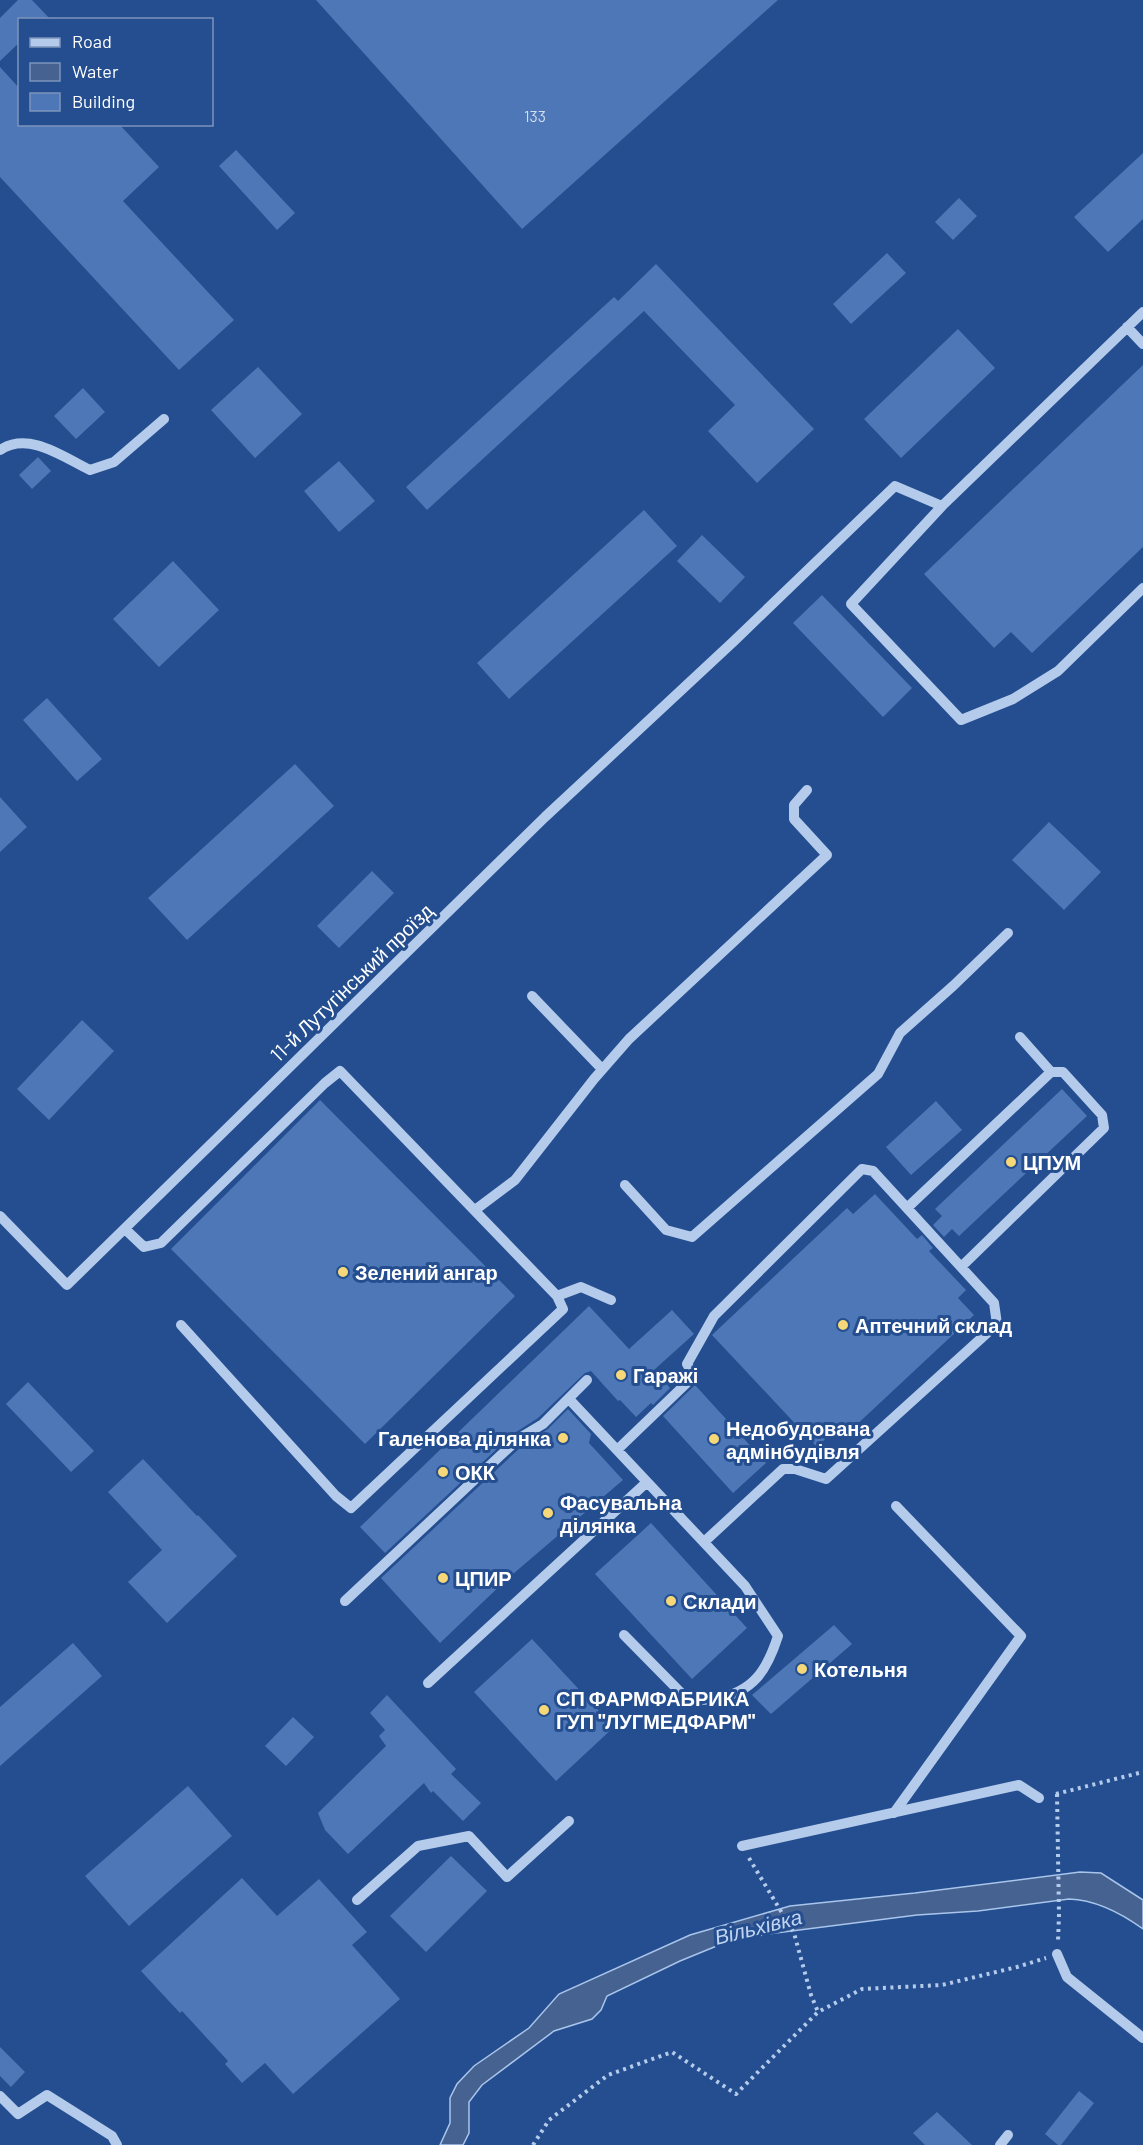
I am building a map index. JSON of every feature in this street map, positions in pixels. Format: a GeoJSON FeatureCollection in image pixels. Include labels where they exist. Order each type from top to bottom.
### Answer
{"type":"FeatureCollection","features":[{"type":"Feature","properties":{"kind":"street"},"geometry":{"type":"LineString","coordinates":[[1143,312],[942,506],[852,604],[961,720],[1013,699],[1058,671],[1143,588]]}},
{"type":"Feature","properties":{"kind":"street"},"geometry":{"type":"LineString","coordinates":[[1127,327],[1143,344]]}},
{"type":"Feature","properties":{"kind":"street"},"geometry":{"type":"LineString","coordinates":[[0,450],[23,443],[38,444],[90,470],[114,462],[164,419]]}},
{"type":"Feature","properties":{"kind":"street","name":"11-й Лутугінський проїзд"},"geometry":{"type":"LineString","coordinates":[[0,1216],[67,1285],[545,817],[734,641],[895,486],[942,506]]}},
{"type":"Feature","properties":{"kind":"street"},"geometry":{"type":"LineString","coordinates":[[475,1210],[515,1180],[629,1039],[827,855],[794,819],[794,805],[807,790]]}},
{"type":"Feature","properties":{"kind":"street"},"geometry":{"type":"LineString","coordinates":[[625,1185],[666,1230],[692,1237],[878,1074],[900,1033],[1008,933]]}},
{"type":"Feature","properties":{"kind":"street"},"geometry":{"type":"LineString","coordinates":[[532,996],[602,1070]]}},
{"type":"Feature","properties":{"kind":"street"},"geometry":{"type":"LineString","coordinates":[[1020,1037],[1051,1072]]}},
{"type":"Feature","properties":{"kind":"street"},"geometry":{"type":"LineString","coordinates":[[124,1229],[144,1247],[161,1243],[340,1071],[557,1296],[563,1309],[351,1508],[336,1496],[181,1325]]}},
{"type":"Feature","properties":{"kind":"street"},"geometry":{"type":"LineString","coordinates":[[907,1208],[1051,1072],[1063,1072],[1102,1115],[1104,1128],[961,1267]]}},
{"type":"Feature","properties":{"kind":"street"},"geometry":{"type":"LineString","coordinates":[[617,1450],[694,1376],[687,1364],[714,1316],[862,1169],[873,1172],[994,1303],[998,1324],[826,1479],[795,1469],[783,1469],[704,1542]]}},
{"type":"Feature","properties":{"kind":"street"},"geometry":{"type":"LineString","coordinates":[[557,1296],[581,1287],[611,1300]]}},
{"type":"Feature","properties":{"kind":"street"},"geometry":{"type":"LineString","coordinates":[[345,1601],[518,1439],[543,1424],[587,1380]]}},
{"type":"Feature","properties":{"kind":"street"},"geometry":{"type":"LineString","coordinates":[[569,1399],[745,1586],[778,1636],[770,1661],[748,1688],[715,1699],[687,1699],[624,1635]]}},
{"type":"Feature","properties":{"kind":"street"},"geometry":{"type":"LineString","coordinates":[[428,1683],[647,1482]]}},
{"type":"Feature","properties":{"kind":"street"},"geometry":{"type":"LineString","coordinates":[[894,1813],[1021,1636],[896,1506]]}},
{"type":"Feature","properties":{"kind":"street"},"geometry":{"type":"LineString","coordinates":[[742,1846],[1019,1785],[1039,1798]]}},
{"type":"Feature","properties":{"kind":"street"},"geometry":{"type":"LineString","coordinates":[[357,1900],[418,1846],[469,1836],[507,1877],[568,1821]]}},
{"type":"Feature","properties":{"kind":"street"},"geometry":{"type":"LineString","coordinates":[[1057,1954],[1067,1977],[1143,2038]]}},
{"type":"Feature","properties":{"kind":"street"},"geometry":{"type":"LineString","coordinates":[[0,2096],[18,2114],[47,2095],[112,2136],[117,2145]]}},
{"type":"Feature","properties":{"kind":"street"},"geometry":{"type":"LineString","coordinates":[[1000,2145],[1008,2135]]}},
{"type":"Feature","properties":{"kind":"path"},"geometry":{"type":"LineString","coordinates":[[1039,1798],[1143,1772]]}},
{"type":"Feature","properties":{"kind":"path"},"geometry":{"type":"LineString","coordinates":[[532,2145],[549,2120],[608,2075],[672,2052],[736,2094],[818,2012],[862,1989],[942,1985],[1017,1967],[1057,1954],[1059,1915],[1057,1794]]}},
{"type":"Feature","properties":{"kind":"path"},"geometry":{"type":"LineString","coordinates":[[742,1846],[794,1933],[818,2012]]}},
{"type":"Feature","properties":{"kind":"water","name":"Вільхівка"},"geometry":{"type":"Polygon","coordinates":[[[1080,1872],[1101,1873],[1143,1900],[1143,1929],[1108,1908],[1069,1899],[768,1934],[724,1943],[607,1996],[601,2010],[592,2019],[554,2031],[482,2085],[469,2102],[469,2133],[463,2145],[440,2145],[450,2123],[450,2098],[457,2084],[474,2066],[529,2028],[559,1994],[690,1935],[790,1906],[1080,1872]]]}},
{"type":"Feature","properties":{"kind":"building"},"geometry":{"type":"Polygon","coordinates":[[[18,0],[32,0],[49,18],[18,18],[18,44],[0,61],[0,18],[18,0]]]}},
{"type":"Feature","properties":{"kind":"building"},"geometry":{"type":"Polygon","coordinates":[[[316,0],[778,0],[522,229],[316,0]]]}},
{"type":"Feature","properties":{"kind":"building"},"geometry":{"type":"Polygon","coordinates":[[[0,67],[18,87],[18,126],[121,126],[159,167],[123,201],[234,320],[179,370],[0,177],[0,67]]]}},
{"type":"Feature","properties":{"kind":"building"},"geometry":{"type":"Polygon","coordinates":[[[236,150],[295,213],[277,230],[219,166],[236,150]]]}},
{"type":"Feature","properties":{"kind":"building"},"geometry":{"type":"Polygon","coordinates":[[[1143,153],[1143,219],[1108,252],[1074,217],[1143,153]]]}},
{"type":"Feature","properties":{"kind":"building"},"geometry":{"type":"Polygon","coordinates":[[[959,198],[977,216],[953,240],[935,222],[959,198]]]}},
{"type":"Feature","properties":{"kind":"building"},"geometry":{"type":"Polygon","coordinates":[[[887,253],[906,273],[851,324],[833,304],[887,253]]]}},
{"type":"Feature","properties":{"kind":"building"},"geometry":{"type":"Polygon","coordinates":[[[656,264],[814,429],[757,483],[708,431],[735,405],[644,311],[427,510],[406,487],[614,297],[618,301],[656,264]]]}},
{"type":"Feature","properties":{"kind":"building"},"geometry":{"type":"Polygon","coordinates":[[[958,329],[995,368],[901,458],[864,419],[958,329]]]}},
{"type":"Feature","properties":{"kind":"building"},"geometry":{"type":"Polygon","coordinates":[[[1143,365],[1143,547],[1032,653],[1011,632],[994,648],[924,574],[1143,365]]]}},
{"type":"Feature","properties":{"kind":"building"},"geometry":{"type":"Polygon","coordinates":[[[258,367],[302,414],[255,458],[211,410],[258,367]]]}},
{"type":"Feature","properties":{"kind":"building"},"geometry":{"type":"Polygon","coordinates":[[[83,388],[105,412],[76,439],[54,416],[83,388]]]}},
{"type":"Feature","properties":{"kind":"building"},"geometry":{"type":"Polygon","coordinates":[[[38,457],[51,471],[32,489],[19,475],[38,457]]]}},
{"type":"Feature","properties":{"kind":"building"},"geometry":{"type":"Polygon","coordinates":[[[339,461],[375,501],[339,532],[304,491],[339,461]]]}},
{"type":"Feature","properties":{"kind":"building"},"geometry":{"type":"Polygon","coordinates":[[[644,510],[677,546],[509,699],[477,663],[644,510]]]}},
{"type":"Feature","properties":{"kind":"building"},"geometry":{"type":"Polygon","coordinates":[[[702,535],[745,577],[720,603],[677,561],[702,535]]]}},
{"type":"Feature","properties":{"kind":"building"},"geometry":{"type":"Polygon","coordinates":[[[173,561],[219,610],[159,667],[113,619],[173,561]]]}},
{"type":"Feature","properties":{"kind":"building"},"geometry":{"type":"Polygon","coordinates":[[[822,595],[912,688],[883,717],[793,623],[822,595]]]}},
{"type":"Feature","properties":{"kind":"building"},"geometry":{"type":"Polygon","coordinates":[[[47,698],[102,759],[77,781],[23,720],[47,698]]]}},
{"type":"Feature","properties":{"kind":"building"},"geometry":{"type":"Polygon","coordinates":[[[295,764],[334,806],[187,940],[148,898],[295,764]]]}},
{"type":"Feature","properties":{"kind":"building"},"geometry":{"type":"Polygon","coordinates":[[[0,797],[27,827],[0,852],[0,797]]]}},
{"type":"Feature","properties":{"kind":"building"},"geometry":{"type":"Polygon","coordinates":[[[1049,822],[1101,872],[1064,910],[1012,860],[1049,822]]]}},
{"type":"Feature","properties":{"kind":"building"},"geometry":{"type":"Polygon","coordinates":[[[372,871],[394,893],[339,948],[317,926],[372,871]]]}},
{"type":"Feature","properties":{"kind":"building"},"geometry":{"type":"Polygon","coordinates":[[[82,1020],[114,1051],[49,1120],[17,1089],[82,1020]]]}},
{"type":"Feature","properties":{"kind":"building","name":"ЦПУМ"},"geometry":{"type":"Polygon","coordinates":[[[1062,1089],[1087,1116],[959,1236],[952,1229],[944,1237],[933,1225],[942,1216],[935,1209],[1062,1089]]]}},
{"type":"Feature","properties":{"kind":"building","name":"Зелений ангар"},"geometry":{"type":"Polygon","coordinates":[[[320,1100],[515,1296],[365,1444],[171,1249],[320,1100]]]}},
{"type":"Feature","properties":{"kind":"building"},"geometry":{"type":"Polygon","coordinates":[[[936,1101],[962,1130],[911,1175],[886,1147],[936,1101]]]}},
{"type":"Feature","properties":{"kind":"building","name":"Аптечний склад"},"geometry":{"type":"Polygon","coordinates":[[[875,1194],[917,1239],[922,1235],[933,1248],[929,1251],[966,1290],[958,1298],[974,1315],[851,1430],[843,1422],[817,1447],[712,1335],[847,1208],[853,1214],[875,1194]]]}},
{"type":"Feature","properties":{"kind":"building","name":"ОКК"},"geometry":{"type":"Polygon","coordinates":[[[589,1306],[629,1349],[672,1310],[694,1334],[654,1370],[670,1388],[653,1405],[651,1403],[636,1417],[591,1371],[585,1373],[538,1418],[513,1434],[385,1553],[360,1527],[589,1306]]]}},
{"type":"Feature","properties":{"kind":"building"},"geometry":{"type":"Polygon","coordinates":[[[28,1382],[94,1451],[71,1472],[6,1404],[28,1382]]]}},
{"type":"Feature","properties":{"kind":"building","name":"Недобудована адмінбудівля"},"geometry":{"type":"Polygon","coordinates":[[[695,1385],[766,1463],[733,1493],[663,1416],[695,1385]]]}},
{"type":"Feature","properties":{"kind":"building"},"geometry":{"type":"Polygon","coordinates":[[[568,1409],[591,1434],[589,1443],[623,1480],[506,1580],[440,1643],[381,1578],[523,1445],[548,1429],[568,1409]]]}},
{"type":"Feature","properties":{"kind":"building"},"geometry":{"type":"Polygon","coordinates":[[[143,1459],[237,1556],[167,1623],[128,1582],[162,1550],[108,1492],[143,1459]]]}},
{"type":"Feature","properties":{"kind":"building","name":"Склади"},"geometry":{"type":"Polygon","coordinates":[[[651,1523],[747,1628],[692,1679],[595,1574],[651,1523]]]}},
{"type":"Feature","properties":{"kind":"building","name":"Котельня"},"geometry":{"type":"Polygon","coordinates":[[[834,1625],[852,1644],[771,1714],[752,1695],[834,1625]]]}},
{"type":"Feature","properties":{"kind":"building","name":"СП ФАРМФАБРИКА ГУП \"ЛУГМЕДФАРМ\""},"geometry":{"type":"Polygon","coordinates":[[[532,1639],[614,1727],[556,1781],[474,1692],[532,1639]]]}},
{"type":"Feature","properties":{"kind":"building"},"geometry":{"type":"Polygon","coordinates":[[[73,1643],[102,1676],[0,1766],[0,1707],[73,1643]]]}},
{"type":"Feature","properties":{"kind":"building"},"geometry":{"type":"Polygon","coordinates":[[[387,1695],[456,1769],[451,1774],[481,1803],[463,1821],[433,1791],[431,1793],[424,1783],[348,1854],[325,1830],[318,1813],[386,1746],[379,1736],[385,1730],[370,1713],[387,1695]]]}},
{"type":"Feature","properties":{"kind":"building"},"geometry":{"type":"Polygon","coordinates":[[[293,1717],[314,1737],[286,1766],[265,1746],[293,1717]]]}},
{"type":"Feature","properties":{"kind":"building"},"geometry":{"type":"Polygon","coordinates":[[[188,1786],[232,1836],[129,1926],[85,1876],[188,1786]]]}},
{"type":"Feature","properties":{"kind":"building"},"geometry":{"type":"Polygon","coordinates":[[[451,1856],[487,1891],[426,1952],[390,1916],[451,1856]]]}},
{"type":"Feature","properties":{"kind":"building"},"geometry":{"type":"Polygon","coordinates":[[[242,1878],[277,1916],[319,1879],[367,1932],[352,1945],[400,1999],[293,2094],[265,2063],[242,2083],[225,2064],[228,2061],[141,1971],[242,1878]]]}},
{"type":"Feature","properties":{"kind":"building"},"geometry":{"type":"Polygon","coordinates":[[[0,2047],[25,2072],[11,2087],[0,2076],[0,2047]]]}},
{"type":"Feature","properties":{"kind":"building"},"geometry":{"type":"Polygon","coordinates":[[[1079,2091],[1094,2103],[1061,2145],[1058,2145],[1045,2134],[1079,2091]]]}},
{"type":"Feature","properties":{"kind":"building"},"geometry":{"type":"Polygon","coordinates":[[[937,2112],[972,2145],[925,2145],[913,2133],[937,2112]]]}},
{"type":"Feature","properties":{"kind":"place","name":"ЦПУМ"},"geometry":{"type":"Point","coordinates":[1011,1162]}},
{"type":"Feature","properties":{"kind":"place","name":"Зелений ангар"},"geometry":{"type":"Point","coordinates":[343,1272]}},
{"type":"Feature","properties":{"kind":"place","name":"Аптечний склад"},"geometry":{"type":"Point","coordinates":[843,1325]}},
{"type":"Feature","properties":{"kind":"place","name":"Гаражі"},"geometry":{"type":"Point","coordinates":[621,1375]}},
{"type":"Feature","properties":{"kind":"place","name":"Галенова ділянка"},"geometry":{"type":"Point","coordinates":[563,1438]}},
{"type":"Feature","properties":{"kind":"place","name":"Недобудована адмінбудівля"},"geometry":{"type":"Point","coordinates":[714,1439]}},
{"type":"Feature","properties":{"kind":"place","name":"ОКК"},"geometry":{"type":"Point","coordinates":[443,1472]}},
{"type":"Feature","properties":{"kind":"place","name":"Фасувальна ділянка"},"geometry":{"type":"Point","coordinates":[548,1513]}},
{"type":"Feature","properties":{"kind":"place","name":"ЦПИР"},"geometry":{"type":"Point","coordinates":[443,1578]}},
{"type":"Feature","properties":{"kind":"place","name":"Склади"},"geometry":{"type":"Point","coordinates":[671,1601]}},
{"type":"Feature","properties":{"kind":"place","name":"Котельня"},"geometry":{"type":"Point","coordinates":[802,1669]}},
{"type":"Feature","properties":{"kind":"place","name":"СП ФАРМФАБРИКА ГУП \"ЛУГМЕДФАРМ\""},"geometry":{"type":"Point","coordinates":[544,1710]}}]}
